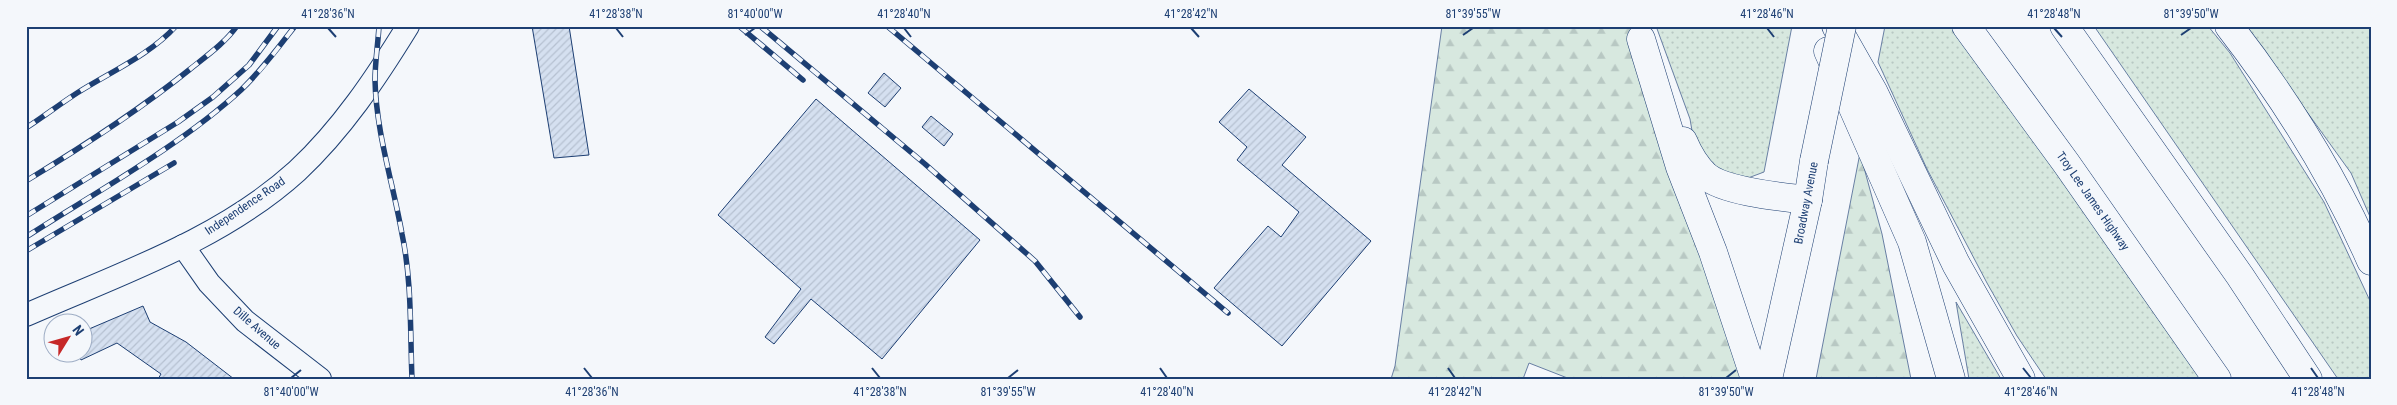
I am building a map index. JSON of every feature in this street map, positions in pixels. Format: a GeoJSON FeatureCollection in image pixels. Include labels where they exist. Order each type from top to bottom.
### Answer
{"type":"FeatureCollection","features":[{"type":"Feature","properties":{"kind":"main road"},"geometry":{"type":"LineString","coordinates":[[1818,26],[1912,242],[1951,379]]}},
{"type":"Feature","properties":{"kind":"main road"},"geometry":{"type":"LineString","coordinates":[[1836,26],[1874,93],[1956,264],[2021,379]]}},
{"type":"Feature","properties":{"kind":"main road","name":"Broadway Avenue"},"geometry":{"type":"LineString","coordinates":[[1768,379],[1808,200],[1814,161],[1842,26]]}},
{"type":"Feature","properties":{"kind":"main road","name":"Troy Lee James Highway"},"geometry":{"type":"LineString","coordinates":[[1966,26],[2066,163],[2217,379]]}},
{"type":"Feature","properties":{"kind":"main road"},"geometry":{"type":"LineString","coordinates":[[2064,26],[2240,276],[2308,379]]}},
{"type":"Feature","properties":{"kind":"main road"},"geometry":{"type":"LineString","coordinates":[[2228,26],[2287,109],[2326,172],[2371,261]]}},
{"type":"Feature","properties":{"kind":"main road"},"geometry":{"type":"LineString","coordinates":[[1638,33],[1692,160],[1708,178],[1745,192],[1808,200]]}},
{"type":"Feature","properties":{"kind":"main road"},"geometry":{"type":"LineString","coordinates":[[1638,33],[1680,167],[1713,252],[1756,379]]}},
{"type":"Feature","properties":{"kind":"street","name":"Independence Road"},"geometry":{"type":"LineString","coordinates":[[26,315],[182,246],[249,206],[296,171],[321,146],[361,99],[408,26]]}},
{"type":"Feature","properties":{"kind":"street","name":"Dille Avenue"},"geometry":{"type":"LineString","coordinates":[[182,246],[209,283],[245,321],[320,379]]}},
{"type":"Feature","properties":{"kind":"green space"},"geometry":{"type":"Polygon","coordinates":[[[1442,26],[1636,26],[1755,379],[1570,379],[1529,363],[1523,379],[1391,379],[1395,366],[1442,26]]]}},
{"type":"Feature","properties":{"kind":"green space"},"geometry":{"type":"Polygon","coordinates":[[[1656,26],[1792,26],[1764,172],[1748,178],[1731,177],[1712,166],[1695,148],[1690,119],[1656,26]]]}},
{"type":"Feature","properties":{"kind":"green space"},"geometry":{"type":"Polygon","coordinates":[[[1885,26],[1957,26],[2208,379],[2046,379],[2017,336],[1987,283],[1927,169],[1878,62],[1885,26]]]}},
{"type":"Feature","properties":{"kind":"green space"},"geometry":{"type":"Polygon","coordinates":[[[2094,26],[2208,26],[2230,53],[2324,202],[2371,303],[2371,379],[2338,379],[2094,26]]]}},
{"type":"Feature","properties":{"kind":"green space"},"geometry":{"type":"Polygon","coordinates":[[[2245,26],[2371,26],[2371,219],[2351,173],[2245,26]]]}},
{"type":"Feature","properties":{"kind":"green space"},"geometry":{"type":"Polygon","coordinates":[[[1860,153],[1882,234],[1911,379],[1816,379],[1860,153]]]}},
{"type":"Feature","properties":{"kind":"green space"},"geometry":{"type":"Polygon","coordinates":[[[1956,302],[2001,379],[1969,379],[1956,302]]]}},
{"type":"Feature","properties":{"kind":"building"},"geometry":{"type":"Polygon","coordinates":[[[532,26],[569,26],[589,155],[554,158],[532,26]]]}},
{"type":"Feature","properties":{"kind":"building"},"geometry":{"type":"Polygon","coordinates":[[[884,73],[901,88],[885,107],[868,93],[884,73]]]}},
{"type":"Feature","properties":{"kind":"building"},"geometry":{"type":"Polygon","coordinates":[[[1249,89],[1306,137],[1282,165],[1371,241],[1282,346],[1214,288],[1268,226],[1281,237],[1299,212],[1237,160],[1247,147],[1219,122],[1249,89]]]}},
{"type":"Feature","properties":{"kind":"building"},"geometry":{"type":"Polygon","coordinates":[[[816,99],[980,240],[882,359],[811,299],[774,344],[765,337],[801,289],[718,215],[816,99]]]}},
{"type":"Feature","properties":{"kind":"building"},"geometry":{"type":"Polygon","coordinates":[[[931,116],[953,134],[944,146],[922,127],[931,116]]]}},
{"type":"Feature","properties":{"kind":"building"},"geometry":{"type":"Polygon","coordinates":[[[143,306],[150,322],[186,342],[234,379],[158,379],[161,374],[117,343],[92,355],[92,328],[143,306]]]}},
{"type":"Feature","properties":{"kind":"railway"},"geometry":{"type":"LineString","coordinates":[[26,128],[77,93],[129,63],[154,46],[176,26]]}},
{"type":"Feature","properties":{"kind":"railway"},"geometry":{"type":"LineString","coordinates":[[26,181],[89,142],[150,100],[214,50],[237,26]]}},
{"type":"Feature","properties":{"kind":"railway"},"geometry":{"type":"LineString","coordinates":[[26,216],[178,122],[213,97],[249,65],[278,26]]}},
{"type":"Feature","properties":{"kind":"railway"},"geometry":{"type":"LineString","coordinates":[[26,237],[137,168],[217,111],[255,75],[295,26]]}},
{"type":"Feature","properties":{"kind":"railway"},"geometry":{"type":"LineString","coordinates":[[379,26],[375,73],[376,99],[378,119],[408,270],[412,379]]}},
{"type":"Feature","properties":{"kind":"railway"},"geometry":{"type":"LineString","coordinates":[[739,26],[803,80]]}},
{"type":"Feature","properties":{"kind":"railway"},"geometry":{"type":"LineString","coordinates":[[760,26],[925,164],[1035,261],[1080,317]]}},
{"type":"Feature","properties":{"kind":"railway"},"geometry":{"type":"LineString","coordinates":[[887,26],[1228,313]]}},
{"type":"Feature","properties":{"kind":"railway"},"geometry":{"type":"LineString","coordinates":[[26,251],[174,163]]}}]}
